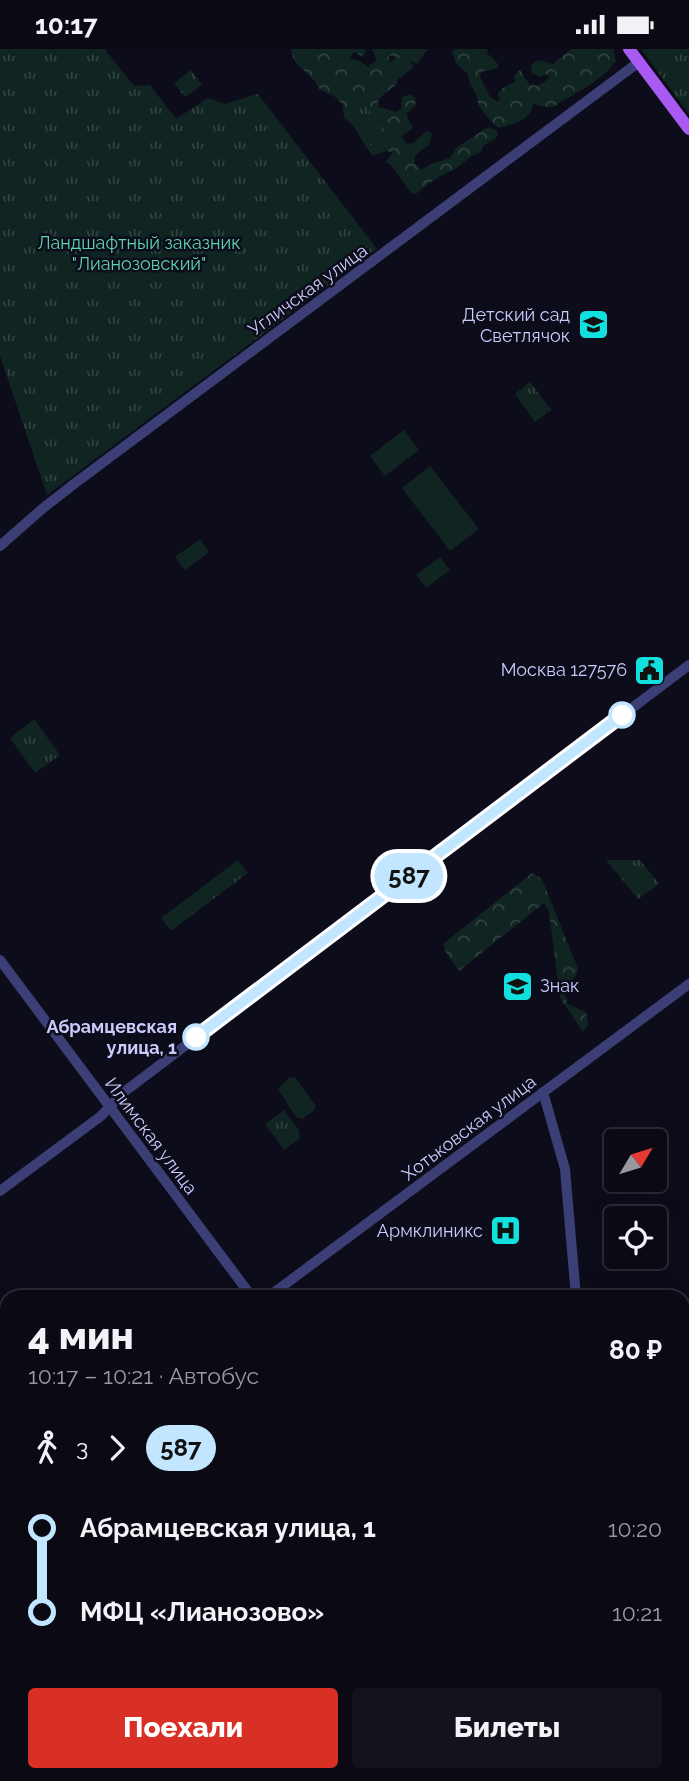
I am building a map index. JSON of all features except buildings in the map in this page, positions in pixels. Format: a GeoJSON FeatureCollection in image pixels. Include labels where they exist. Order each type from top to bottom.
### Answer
{"type":"FeatureCollection","features":[{"type":"Feature","properties":{"kind":"main road"},"geometry":{"type":"LineString","coordinates":[[629,49],[689,129]]}},
{"type":"Feature","properties":{"kind":"street","name":"Угличская улица"},"geometry":{"type":"LineString","coordinates":[[0,546],[74,484],[639,62]]}},
{"type":"Feature","properties":{"kind":"street"},"geometry":{"type":"LineString","coordinates":[[0,1191],[101,1116],[124,1091],[689,665]]}},
{"type":"Feature","properties":{"kind":"street","name":"Илимская улица"},"geometry":{"type":"LineString","coordinates":[[0,960],[246,1290]]}},
{"type":"Feature","properties":{"kind":"street","name":"Хотьковская улица"},"geometry":{"type":"LineString","coordinates":[[277,1290],[689,984]]}},
{"type":"Feature","properties":{"kind":"street"},"geometry":{"type":"LineString","coordinates":[[543,1092],[565,1169],[575,1290]]}},
{"type":"Feature","properties":{"kind":"green space","name":"Ландшафтный заказник \"Лианозовский\""},"geometry":{"type":"Polygon","coordinates":[[[0,49],[107,49],[134,86],[150,85],[176,119],[208,98],[225,104],[258,94],[377,249],[47,495],[0,356],[0,49]]]}},
{"type":"Feature","properties":{"kind":"green space"},"geometry":{"type":"Polygon","coordinates":[[[291,49],[366,49],[365,54],[361,56],[355,52],[350,59],[360,61],[368,67],[377,60],[372,49],[428,49],[417,64],[409,61],[405,54],[401,59],[389,55],[389,64],[382,73],[386,77],[396,79],[398,83],[378,101],[379,107],[396,112],[401,109],[402,97],[411,94],[416,99],[415,106],[406,114],[413,128],[401,137],[407,144],[413,143],[427,131],[432,134],[429,145],[415,155],[415,164],[422,170],[430,164],[450,158],[456,148],[488,127],[496,130],[498,134],[483,146],[481,152],[416,194],[411,193],[391,165],[385,162],[391,152],[373,156],[349,121],[344,118],[343,105],[334,96],[320,90],[295,61],[291,49]]]}},
{"type":"Feature","properties":{"kind":"green space"},"geometry":{"type":"Polygon","coordinates":[[[454,49],[488,49],[487,53],[498,64],[498,68],[481,72],[480,77],[490,97],[498,102],[500,98],[497,94],[515,82],[514,75],[520,70],[529,84],[538,86],[550,78],[546,74],[540,77],[532,73],[531,65],[538,60],[553,64],[571,49],[613,49],[616,61],[595,82],[552,108],[533,104],[532,110],[525,118],[499,128],[478,105],[468,74],[456,63],[452,53],[454,49]]]}},
{"type":"Feature","properties":{"kind":"green space"},"geometry":{"type":"Polygon","coordinates":[[[641,49],[689,49],[689,114],[641,49]]]}},
{"type":"Feature","properties":{"kind":"green space"},"geometry":{"type":"Polygon","coordinates":[[[403,52],[414,67],[388,87],[377,72],[403,52]]]}},
{"type":"Feature","properties":{"kind":"green space"},"geometry":{"type":"Polygon","coordinates":[[[191,70],[202,85],[185,97],[174,83],[191,70]]]}},
{"type":"Feature","properties":{"kind":"green space"},"geometry":{"type":"Polygon","coordinates":[[[365,105],[387,134],[371,146],[349,117],[365,105]]]}},
{"type":"Feature","properties":{"kind":"green space"},"geometry":{"type":"Polygon","coordinates":[[[530,382],[551,410],[535,422],[515,394],[530,382]]]}},
{"type":"Feature","properties":{"kind":"green space"},"geometry":{"type":"Polygon","coordinates":[[[404,430],[419,450],[385,476],[370,456],[404,430]]]}},
{"type":"Feature","properties":{"kind":"green space"},"geometry":{"type":"Polygon","coordinates":[[[430,466],[479,529],[450,551],[402,488],[430,466]]]}},
{"type":"Feature","properties":{"kind":"green space"},"geometry":{"type":"Polygon","coordinates":[[[200,539],[209,552],[185,570],[175,557],[200,539]]]}},
{"type":"Feature","properties":{"kind":"green space"},"geometry":{"type":"Polygon","coordinates":[[[440,557],[450,570],[426,588],[416,575],[440,557]]]}},
{"type":"Feature","properties":{"kind":"green space"},"geometry":{"type":"Polygon","coordinates":[[[34,719],[60,755],[35,773],[10,738],[34,719]]]}},
{"type":"Feature","properties":{"kind":"green space"},"geometry":{"type":"Polygon","coordinates":[[[238,860],[248,873],[171,931],[161,918],[238,860]]]}},
{"type":"Feature","properties":{"kind":"green space"},"geometry":{"type":"Polygon","coordinates":[[[606,860],[640,860],[659,884],[638,899],[606,860]]]}},
{"type":"Feature","properties":{"kind":"green space"},"geometry":{"type":"Polygon","coordinates":[[[532,873],[542,879],[578,969],[575,977],[562,987],[568,1004],[586,1012],[588,1025],[583,1032],[560,998],[549,912],[544,903],[459,971],[443,944],[532,873]]]}},
{"type":"Feature","properties":{"kind":"green space"},"geometry":{"type":"Polygon","coordinates":[[[295,1077],[316,1106],[302,1119],[296,1117],[278,1089],[289,1078],[295,1077]]]}},
{"type":"Feature","properties":{"kind":"green space"},"geometry":{"type":"Polygon","coordinates":[[[284,1110],[299,1130],[300,1138],[284,1150],[265,1124],[284,1110]]]}},
{"type":"Feature","properties":{"kind":"bus line","name":"587"},"geometry":{"type":"LineString","coordinates":[[196,1037],[622,715]]}},
{"type":"Feature","properties":{"kind":"place","name":"Детский сад Светлячок"},"geometry":{"type":"Point","coordinates":[593,325]}},
{"type":"Feature","properties":{"kind":"place","name":"Москва 127576"},"geometry":{"type":"Point","coordinates":[650,670]}},
{"type":"Feature","properties":{"kind":"place","name":"Знак"},"geometry":{"type":"Point","coordinates":[517,986]}},
{"type":"Feature","properties":{"kind":"place","name":"Абрамцевская улица, 1"},"geometry":{"type":"Point","coordinates":[196,1037]}},
{"type":"Feature","properties":{"kind":"place","name":"Армклиникс"},"geometry":{"type":"Point","coordinates":[506,1231]}}]}
